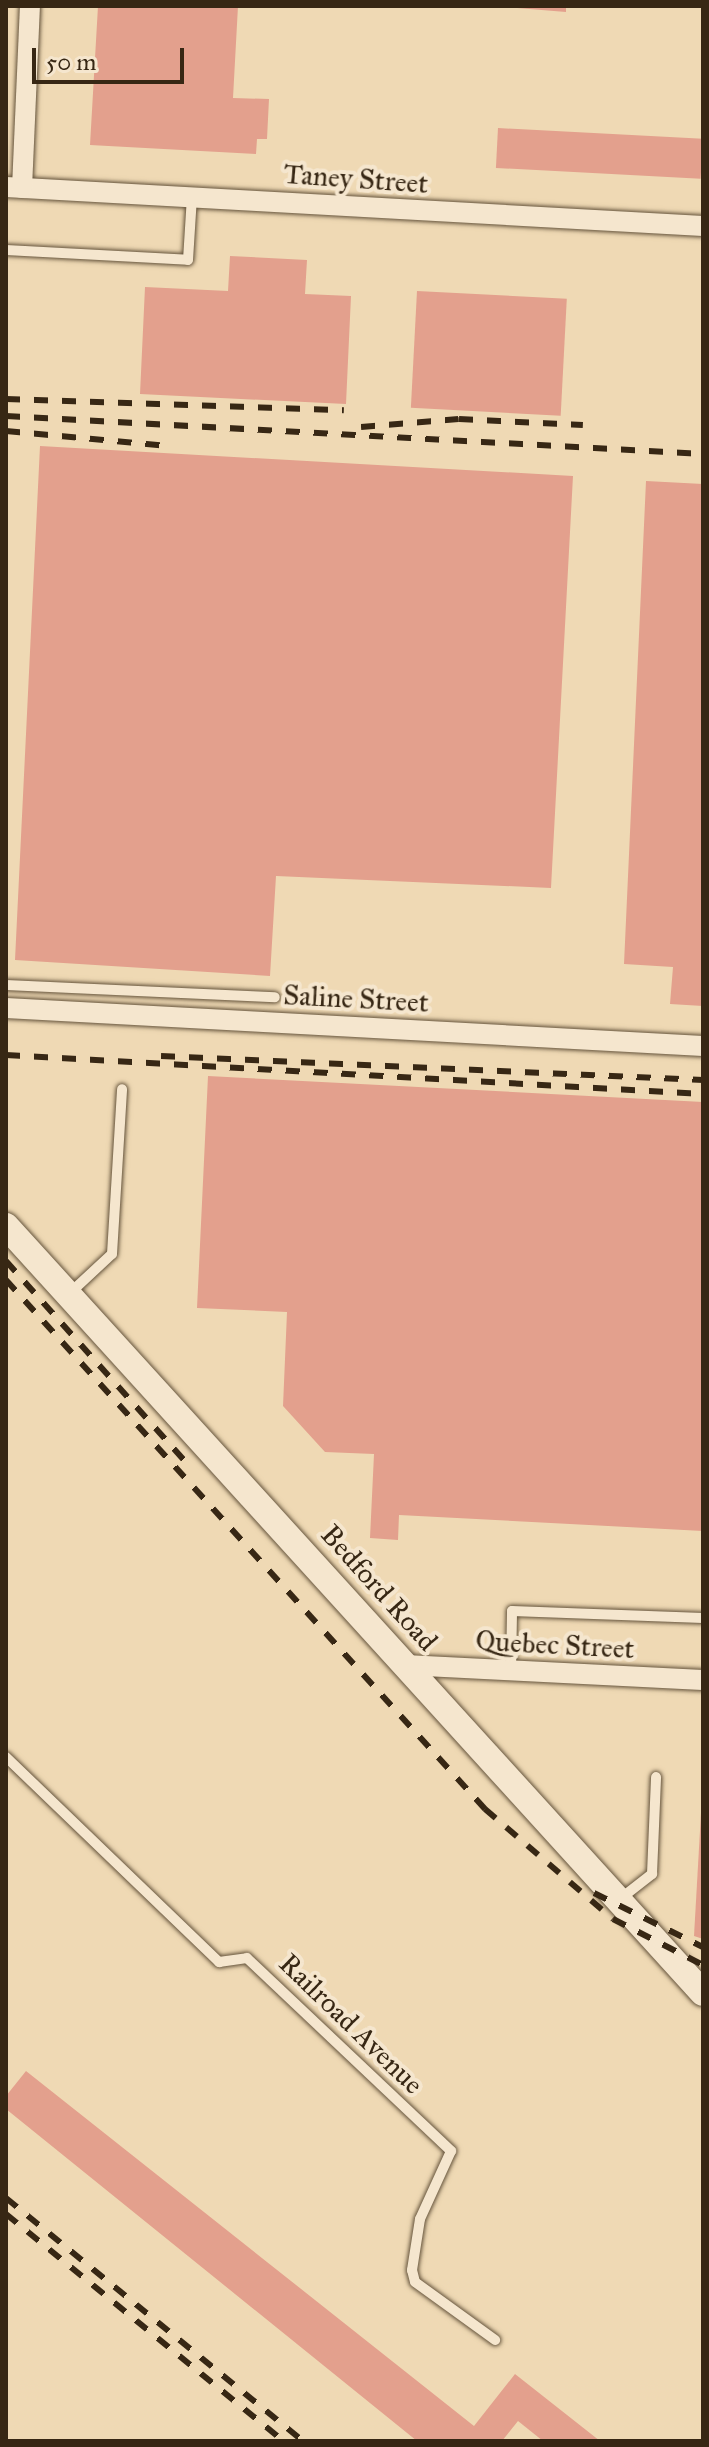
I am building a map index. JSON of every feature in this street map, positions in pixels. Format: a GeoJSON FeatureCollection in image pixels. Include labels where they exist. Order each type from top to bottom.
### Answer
{"type":"FeatureCollection","features":[{"type":"Feature","properties":{"kind":"street"},"geometry":{"type":"LineString","coordinates":[[14,187],[30,6]]}},
{"type":"Feature","properties":{"kind":"street","name":"Taney Street"},"geometry":{"type":"LineString","coordinates":[[14,187],[703,226]]}},
{"type":"Feature","properties":{"kind":"street","name":"Saline Street"},"geometry":{"type":"LineString","coordinates":[[6,1008],[703,1046]]}},
{"type":"Feature","properties":{"kind":"street","name":"Bedford Road"},"geometry":{"type":"LineString","coordinates":[[6,1226],[703,1993]]}},
{"type":"Feature","properties":{"kind":"street","name":"Quebec Street"},"geometry":{"type":"LineString","coordinates":[[405,1665],[703,1680]]}},
{"type":"Feature","properties":{"kind":"lane"},"geometry":{"type":"LineString","coordinates":[[6,250],[188,260],[192,197]]}},
{"type":"Feature","properties":{"kind":"lane"},"geometry":{"type":"LineString","coordinates":[[6,985],[275,997]]}},
{"type":"Feature","properties":{"kind":"lane"},"geometry":{"type":"LineString","coordinates":[[158,1016],[159,992]]}},
{"type":"Feature","properties":{"kind":"lane"},"geometry":{"type":"LineString","coordinates":[[68,1294],[112,1254],[122,1089]]}},
{"type":"Feature","properties":{"kind":"lane"},"geometry":{"type":"LineString","coordinates":[[511,1670],[512,1611],[703,1618]]}},
{"type":"Feature","properties":{"kind":"lane","name":"Railroad Avenue"},"geometry":{"type":"LineString","coordinates":[[6,1757],[219,1962],[247,1958],[451,2151],[420,2219],[412,2270],[415,2282],[495,2340]]}},
{"type":"Feature","properties":{"kind":"lane"},"geometry":{"type":"LineString","coordinates":[[618,1900],[652,1874],[656,1777]]}},
{"type":"Feature","properties":{"kind":"building"},"geometry":{"type":"Polygon","coordinates":[[[98,6],[238,6],[233,98],[269,99],[267,139],[257,139],[256,154],[90,145],[98,6]]]}},
{"type":"Feature","properties":{"kind":"building"},"geometry":{"type":"Polygon","coordinates":[[[493,6],[566,6],[566,12],[493,6]]]}},
{"type":"Feature","properties":{"kind":"building"},"geometry":{"type":"Polygon","coordinates":[[[498,128],[703,139],[701,179],[496,168],[498,128]]]}},
{"type":"Feature","properties":{"kind":"building"},"geometry":{"type":"Polygon","coordinates":[[[230,256],[307,260],[305,294],[351,296],[346,404],[140,394],[145,287],[228,291],[230,256]]]}},
{"type":"Feature","properties":{"kind":"building"},"geometry":{"type":"Polygon","coordinates":[[[417,291],[567,299],[561,416],[411,408],[417,291]]]}},
{"type":"Feature","properties":{"kind":"building"},"geometry":{"type":"Polygon","coordinates":[[[40,446],[573,476],[551,888],[276,876],[270,976],[15,960],[40,446]]]}},
{"type":"Feature","properties":{"kind":"building"},"geometry":{"type":"Polygon","coordinates":[[[646,481],[703,484],[703,1006],[670,1004],[673,967],[624,964],[646,481]]]}},
{"type":"Feature","properties":{"kind":"building"},"geometry":{"type":"Polygon","coordinates":[[[208,1076],[703,1102],[703,1531],[399,1515],[398,1540],[370,1538],[374,1454],[325,1452],[283,1406],[287,1312],[197,1308],[208,1076]]]}},
{"type":"Feature","properties":{"kind":"building"},"geometry":{"type":"Polygon","coordinates":[[[703,1813],[703,1939],[694,1936],[703,1813]]]}},
{"type":"Feature","properties":{"kind":"building"},"geometry":{"type":"Polygon","coordinates":[[[26,2071],[474,2426],[515,2374],[600,2441],[543,2441],[518,2421],[502,2441],[417,2441],[6,2109],[6,2096],[26,2071]]]}},
{"type":"Feature","properties":{"kind":"railway"},"geometry":{"type":"LineString","coordinates":[[6,399],[344,410]]}},
{"type":"Feature","properties":{"kind":"railway"},"geometry":{"type":"LineString","coordinates":[[6,416],[703,454]]}},
{"type":"Feature","properties":{"kind":"railway"},"geometry":{"type":"LineString","coordinates":[[361,427],[459,419],[583,425]]}},
{"type":"Feature","properties":{"kind":"railway"},"geometry":{"type":"LineString","coordinates":[[6,431],[168,446]]}},
{"type":"Feature","properties":{"kind":"railway"},"geometry":{"type":"LineString","coordinates":[[6,1055],[703,1094]]}},
{"type":"Feature","properties":{"kind":"railway"},"geometry":{"type":"LineString","coordinates":[[161,1056],[703,1080]]}},
{"type":"Feature","properties":{"kind":"railway"},"geometry":{"type":"LineString","coordinates":[[6,1261],[192,1469]]}},
{"type":"Feature","properties":{"kind":"railway"},"geometry":{"type":"LineString","coordinates":[[6,1280],[485,1809],[613,1919],[703,1965]]}},
{"type":"Feature","properties":{"kind":"railway"},"geometry":{"type":"LineString","coordinates":[[594,1893],[703,1947]]}},
{"type":"Feature","properties":{"kind":"railway"},"geometry":{"type":"LineString","coordinates":[[6,2198],[303,2441]]}},
{"type":"Feature","properties":{"kind":"railway"},"geometry":{"type":"LineString","coordinates":[[6,2214],[283,2441]]}}]}
